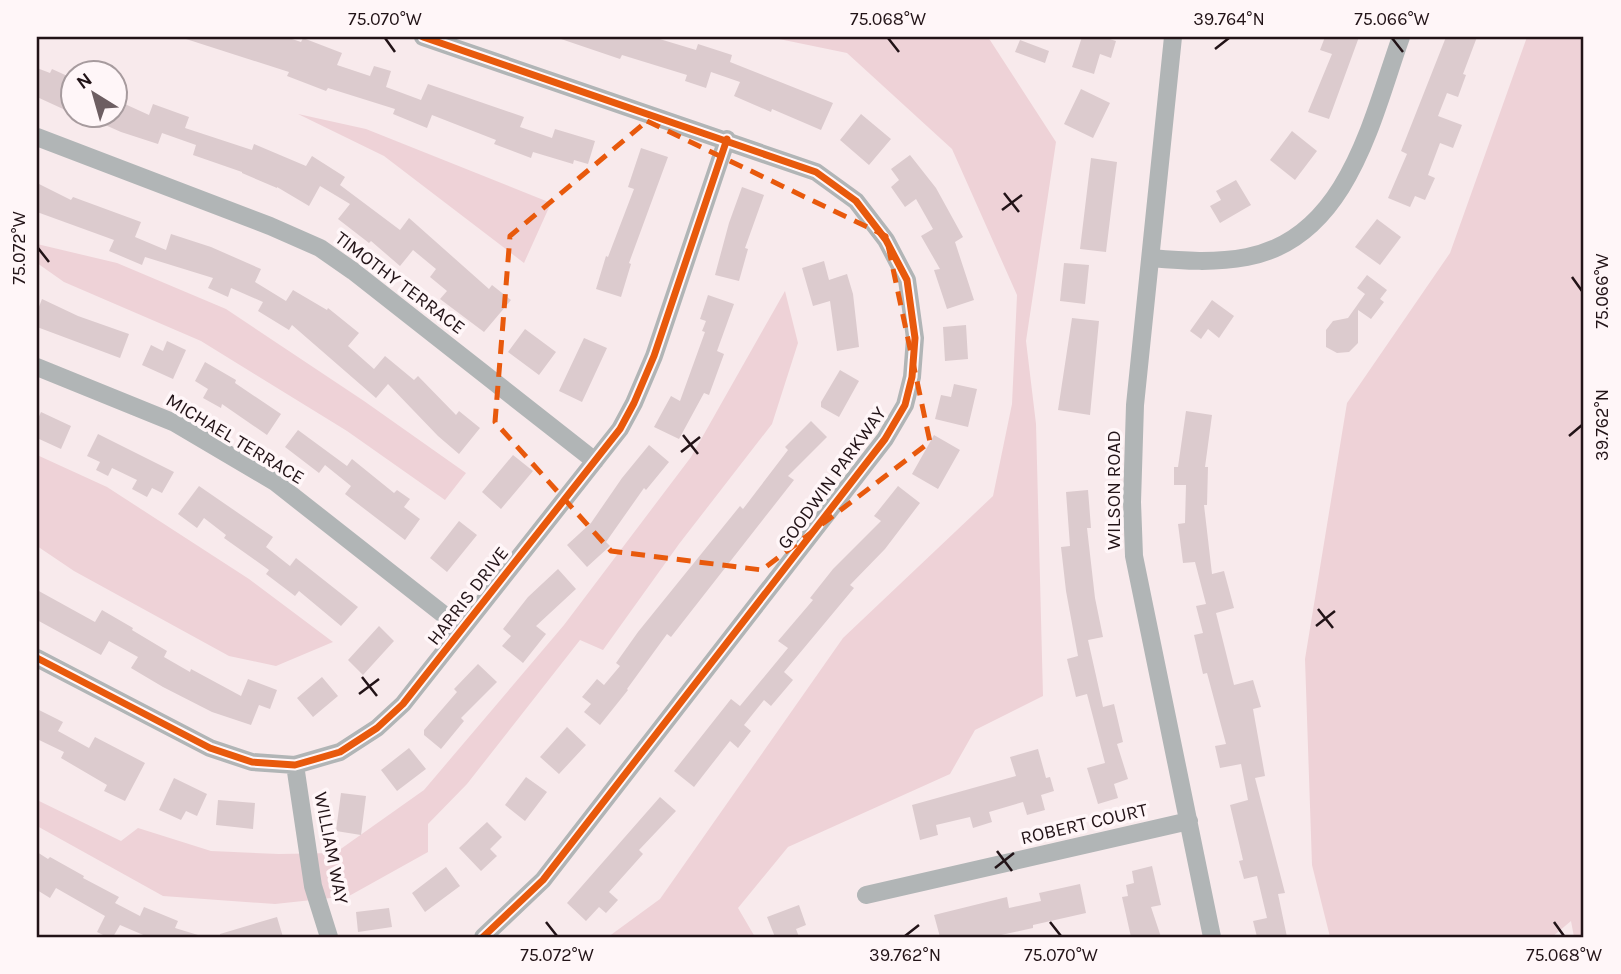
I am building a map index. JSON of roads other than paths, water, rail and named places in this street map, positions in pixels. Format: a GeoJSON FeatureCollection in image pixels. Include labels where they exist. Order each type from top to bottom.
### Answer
{"type":"FeatureCollection","features":[{"type":"Feature","properties":{"kind":"street","name":"GOODWIN PARKWAY"},"geometry":{"type":"LineString","coordinates":[[423,37],[727,139],[816,172],[856,201],[886,240],[907,280],[915,338],[912,377],[905,405],[885,439],[542,880],[483,937]]}},
{"type":"Feature","properties":{"kind":"street","name":"WILSON ROAD"},"geometry":{"type":"LineString","coordinates":[[1173,37],[1135,405],[1132,502],[1134,556],[1212,937]]}},
{"type":"Feature","properties":{"kind":"street"},"geometry":{"type":"LineString","coordinates":[[1151,258],[1202,262],[1249,257],[1284,243],[1316,219],[1334,200],[1356,162],[1401,37]]}},
{"type":"Feature","properties":{"kind":"street","name":"TIMOTHY TERRACE"},"geometry":{"type":"LineString","coordinates":[[37,137],[270,226],[320,248],[595,461]]}},
{"type":"Feature","properties":{"kind":"street","name":"HARRIS DRIVE"},"geometry":{"type":"LineString","coordinates":[[37,658],[210,748],[252,762],[295,765],[340,752],[377,728],[403,704],[620,429],[644,379],[727,139]]}},
{"type":"Feature","properties":{"kind":"street","name":"MICHAEL TERRACE"},"geometry":{"type":"LineString","coordinates":[[37,367],[175,423],[275,482],[462,629]]}},
{"type":"Feature","properties":{"kind":"street","name":"WILLIAM WAY"},"geometry":{"type":"LineString","coordinates":[[295,765],[313,886],[329,937]]}},
{"type":"Feature","properties":{"kind":"street","name":"ROBERT COURT"},"geometry":{"type":"LineString","coordinates":[[866,895],[1189,821]]}}]}
